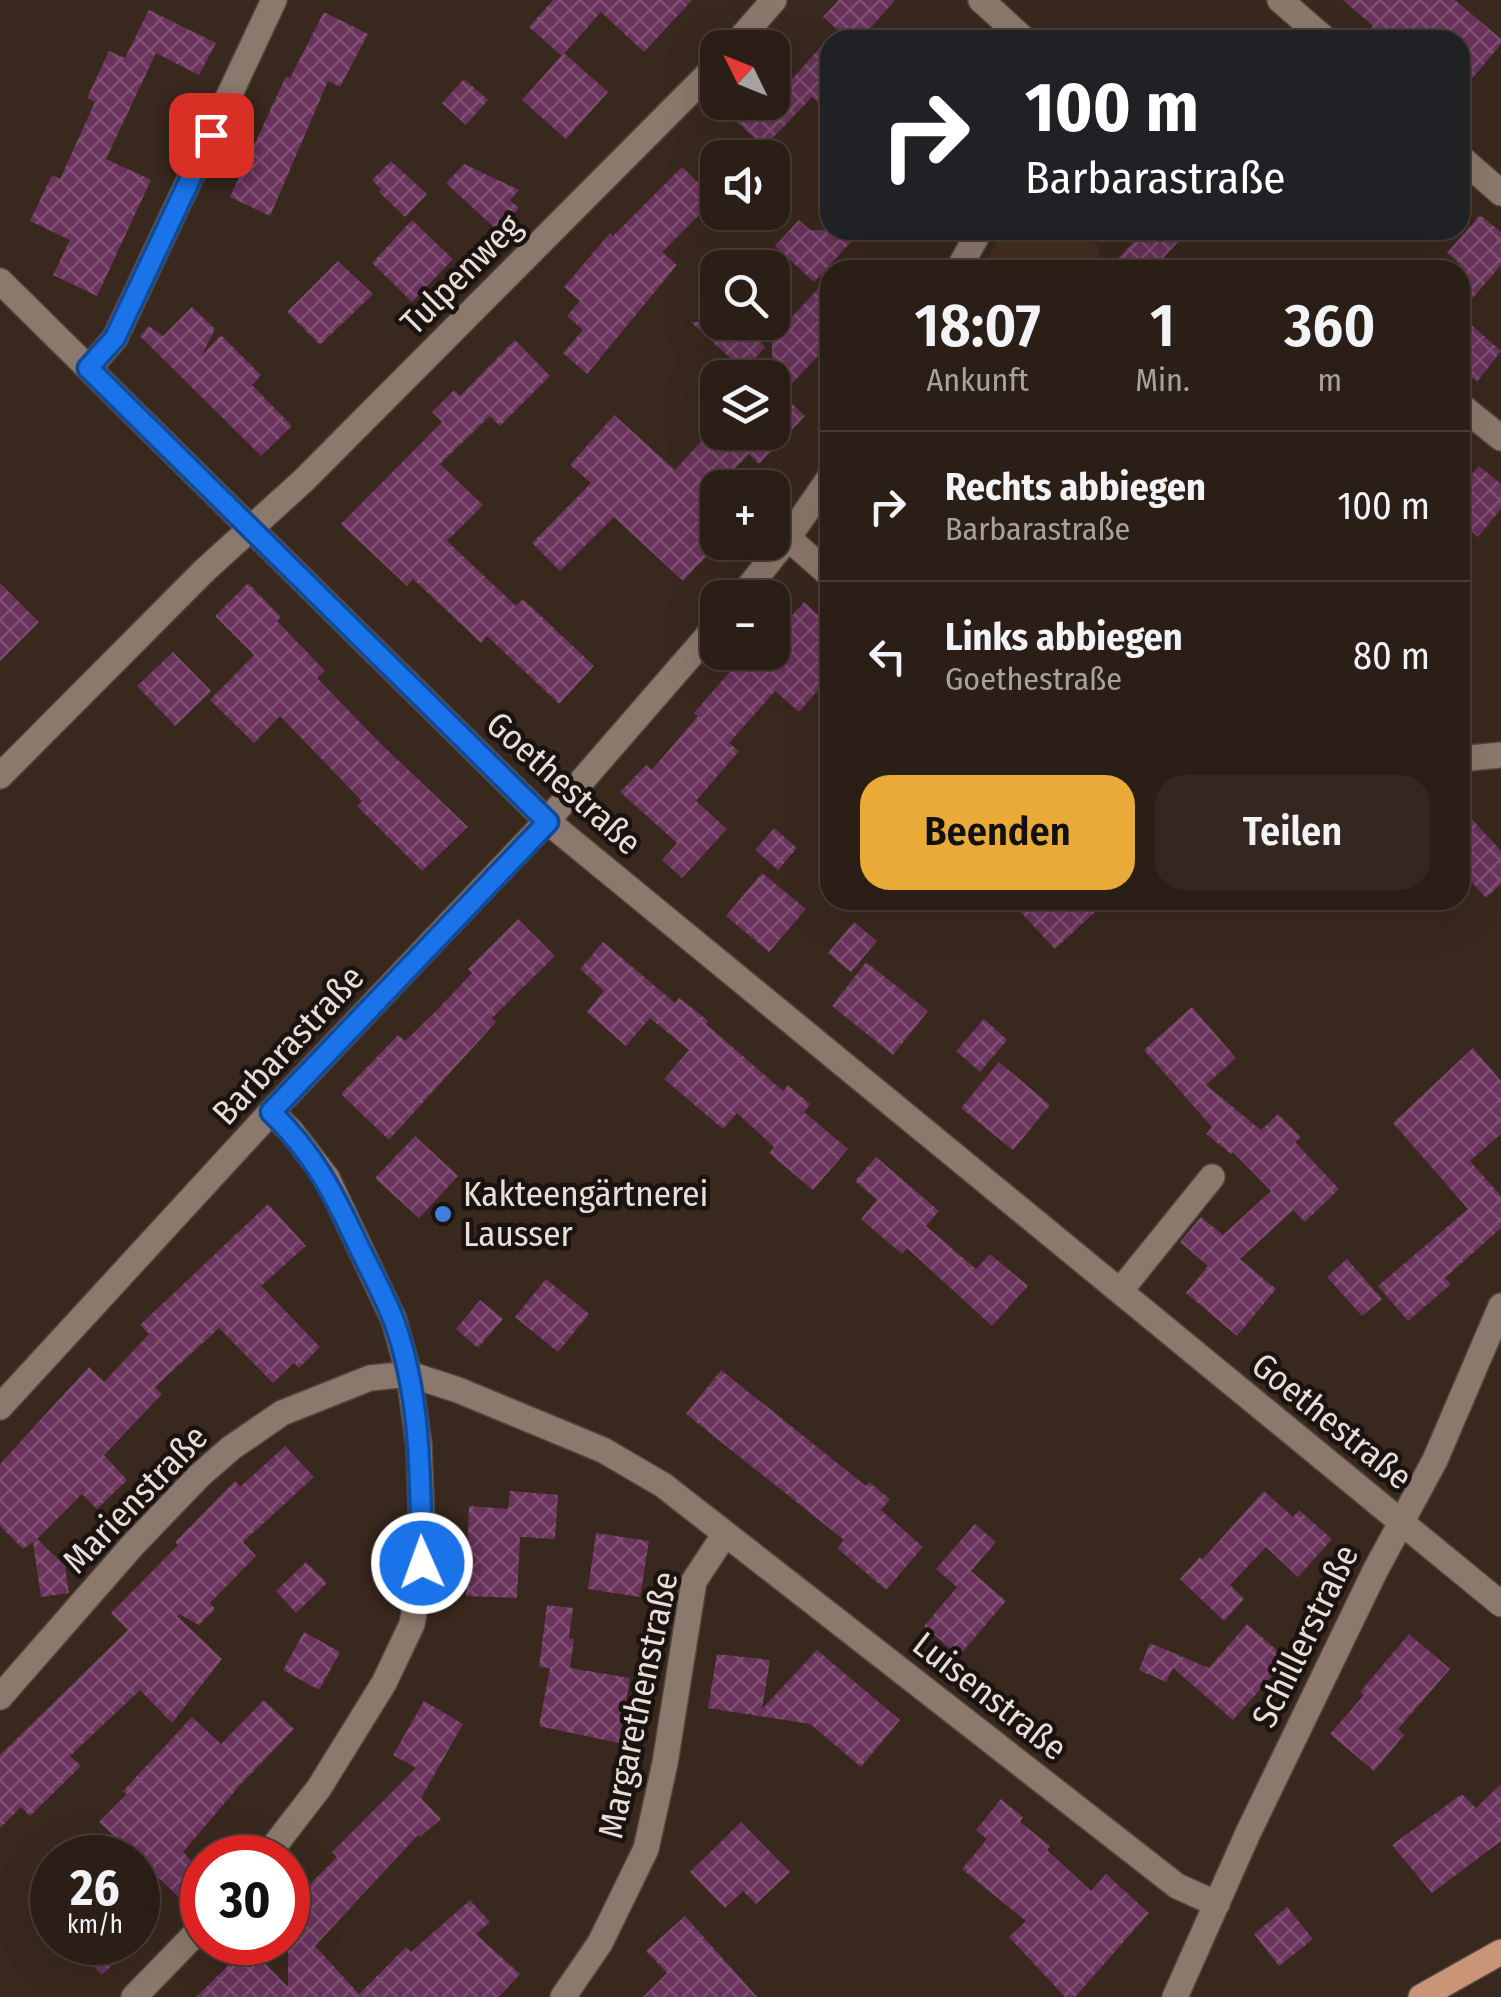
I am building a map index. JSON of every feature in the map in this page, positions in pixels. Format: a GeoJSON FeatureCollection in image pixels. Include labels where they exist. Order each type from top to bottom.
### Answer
{"type":"FeatureCollection","features":[{"type":"Feature","properties":{"kind":"main road"},"geometry":{"type":"LineString","coordinates":[[1421,1997],[1501,1952]]}},
{"type":"Feature","properties":{"kind":"street"},"geometry":{"type":"LineString","coordinates":[[88,368],[115,338],[274,0]]}},
{"type":"Feature","properties":{"kind":"street"},"geometry":{"type":"LineString","coordinates":[[748,30],[774,0]]}},
{"type":"Feature","properties":{"kind":"street"},"geometry":{"type":"LineString","coordinates":[[981,0],[1014,30]]}},
{"type":"Feature","properties":{"kind":"street"},"geometry":{"type":"LineString","coordinates":[[1280,0],[1314,30]]}},
{"type":"Feature","properties":{"kind":"street","name":"Tulpenweg"},"geometry":{"type":"LineString","coordinates":[[0,776],[329,455],[700,82]]}},
{"type":"Feature","properties":{"kind":"street"},"geometry":{"type":"LineString","coordinates":[[1470,166],[1501,193]]}},
{"type":"Feature","properties":{"kind":"street","name":"Goethestraße"},"geometry":{"type":"LineString","coordinates":[[0,281],[548,822],[1501,1604]]}},
{"type":"Feature","properties":{"kind":"street"},"geometry":{"type":"LineString","coordinates":[[1470,413],[1501,438]]}},
{"type":"Feature","properties":{"kind":"street"},"geometry":{"type":"LineString","coordinates":[[790,535],[820,492]]}},
{"type":"Feature","properties":{"kind":"street"},"geometry":{"type":"LineString","coordinates":[[790,540],[820,566]]}},
{"type":"Feature","properties":{"kind":"street"},"geometry":{"type":"LineString","coordinates":[[754,580],[770,560]]}},
{"type":"Feature","properties":{"kind":"street","name":"Barbarastraße"},"geometry":{"type":"LineString","coordinates":[[0,1407],[271,1112],[548,822],[700,645]]}},
{"type":"Feature","properties":{"kind":"street"},"geometry":{"type":"LineString","coordinates":[[1470,758],[1501,755]]}},
{"type":"Feature","properties":{"kind":"street"},"geometry":{"type":"LineString","coordinates":[[271,1112],[327,1178],[394,1320],[409,1374],[419,1446],[422,1563],[412,1624],[384,1683],[338,1758],[283,1835]]}},
{"type":"Feature","properties":{"kind":"street"},"geometry":{"type":"LineString","coordinates":[[1120,1292],[1212,1177]]}},
{"type":"Feature","properties":{"kind":"street","name":"Schillerstraße"},"geometry":{"type":"LineString","coordinates":[[1175,1997],[1248,1833],[1434,1460],[1501,1306]]}},
{"type":"Feature","properties":{"kind":"street","name":"Marienstraße"},"geometry":{"type":"LineString","coordinates":[[0,1697],[132,1546],[231,1448],[282,1413],[370,1378],[409,1374],[603,1450],[662,1485],[725,1534]]}},
{"type":"Feature","properties":{"kind":"street","name":"Luisenstraße"},"geometry":{"type":"LineString","coordinates":[[725,1534],[1176,1886],[1217,1904]]}},
{"type":"Feature","properties":{"kind":"street","name":"Margarethenstraße"},"geometry":{"type":"LineString","coordinates":[[564,1997],[600,1943],[646,1849],[665,1763],[694,1581],[725,1534]]}},
{"type":"Feature","properties":{"kind":"street"},"geometry":{"type":"LineString","coordinates":[[134,1997],[180,1950]]}},
{"type":"Feature","properties":{"kind":"shaded area"},"geometry":{"type":"Polygon","coordinates":[[[998,240],[1091,240],[1100,248],[1098,260],[987,260],[998,240]]]}},
{"type":"Feature","properties":{"kind":"building"},"geometry":{"type":"Polygon","coordinates":[[[553,0],[692,0],[644,52],[601,12],[562,56],[529,27],[553,0]]]}},
{"type":"Feature","properties":{"kind":"building"},"geometry":{"type":"Polygon","coordinates":[[[839,0],[895,0],[869,30],[838,30],[823,17],[839,0]]]}},
{"type":"Feature","properties":{"kind":"building"},"geometry":{"type":"Polygon","coordinates":[[[1343,0],[1455,0],[1501,39],[1501,44],[1470,81],[1470,30],[1369,30],[1373,26],[1343,0]]]}},
{"type":"Feature","properties":{"kind":"building"},"geometry":{"type":"Polygon","coordinates":[[[149,10],[216,43],[199,75],[156,53],[106,159],[151,180],[97,296],[53,275],[70,240],[30,221],[52,175],[60,179],[95,102],[87,98],[109,51],[125,58],[149,10]]]}},
{"type":"Feature","properties":{"kind":"building"},"geometry":{"type":"Polygon","coordinates":[[[324,12],[368,34],[340,87],[328,81],[270,216],[230,197],[286,76],[290,78],[324,12]]]}},
{"type":"Feature","properties":{"kind":"building"},"geometry":{"type":"Polygon","coordinates":[[[820,47],[820,105],[812,97],[790,120],[790,82],[820,47]]]}},
{"type":"Feature","properties":{"kind":"building"},"geometry":{"type":"Polygon","coordinates":[[[564,53],[608,92],[566,139],[522,100],[564,53]]]}},
{"type":"Feature","properties":{"kind":"building"},"geometry":{"type":"Polygon","coordinates":[[[464,79],[488,100],[466,125],[442,103],[464,79]]]}},
{"type":"Feature","properties":{"kind":"building"},"geometry":{"type":"Polygon","coordinates":[[[735,120],[790,120],[771,140],[757,140],[735,120]]]}},
{"type":"Feature","properties":{"kind":"building"},"geometry":{"type":"Polygon","coordinates":[[[391,161],[427,194],[405,217],[372,180],[391,161]]]}},
{"type":"Feature","properties":{"kind":"building"},"geometry":{"type":"Polygon","coordinates":[[[464,164],[519,190],[510,200],[519,208],[498,231],[446,183],[464,164]]]}},
{"type":"Feature","properties":{"kind":"building"},"geometry":{"type":"Polygon","coordinates":[[[682,167],[700,184],[700,214],[662,252],[677,265],[587,374],[563,353],[583,330],[567,316],[580,301],[564,287],[610,233],[613,236],[682,167]]]}},
{"type":"Feature","properties":{"kind":"building"},"geometry":{"type":"Polygon","coordinates":[[[1480,215],[1501,232],[1501,265],[1470,301],[1470,260],[1455,260],[1447,253],[1458,240],[1470,240],[1470,227],[1480,215]]]}},
{"type":"Feature","properties":{"kind":"building"},"geometry":{"type":"Polygon","coordinates":[[[412,220],[453,259],[412,302],[372,263],[412,220]]]}},
{"type":"Feature","properties":{"kind":"building"},"geometry":{"type":"Polygon","coordinates":[[[799,220],[810,230],[820,230],[820,240],[853,240],[834,260],[820,260],[820,276],[814,282],[790,260],[790,250],[775,246],[799,220]]]}},
{"type":"Feature","properties":{"kind":"building"},"geometry":{"type":"Polygon","coordinates":[[[1136,240],[1180,240],[1161,260],[1116,260],[1136,240]]]}},
{"type":"Feature","properties":{"kind":"building"},"geometry":{"type":"Polygon","coordinates":[[[338,261],[373,294],[320,345],[287,312],[338,261]]]}},
{"type":"Feature","properties":{"kind":"building"},"geometry":{"type":"Polygon","coordinates":[[[820,287],[820,354],[790,386],[790,360],[772,360],[772,340],[790,340],[790,319],[820,287]]]}},
{"type":"Feature","properties":{"kind":"building"},"geometry":{"type":"Polygon","coordinates":[[[192,307],[215,329],[202,355],[221,335],[261,375],[252,385],[292,426],[261,456],[140,336],[149,326],[163,336],[192,307]]]}},
{"type":"Feature","properties":{"kind":"building"},"geometry":{"type":"Polygon","coordinates":[[[1470,324],[1501,351],[1477,382],[1470,376],[1470,324]]]}},
{"type":"Feature","properties":{"kind":"building"},"geometry":{"type":"Polygon","coordinates":[[[515,340],[550,376],[500,426],[490,416],[440,464],[483,505],[447,541],[516,606],[523,599],[594,666],[559,704],[487,636],[481,643],[413,579],[407,586],[341,524],[442,422],[432,412],[454,390],[460,396],[515,340]]]}},
{"type":"Feature","properties":{"kind":"building"},"geometry":{"type":"Polygon","coordinates":[[[710,340],[758,340],[765,347],[754,360],[732,360],[710,340]]]}},
{"type":"Feature","properties":{"kind":"building"},"geometry":{"type":"Polygon","coordinates":[[[790,402],[805,416],[790,432],[790,402]]]}},
{"type":"Feature","properties":{"kind":"building"},"geometry":{"type":"Polygon","coordinates":[[[614,415],[675,470],[700,443],[700,450],[772,450],[759,464],[749,454],[734,470],[700,470],[703,560],[683,581],[614,517],[560,571],[532,543],[591,483],[570,465],[614,415]]]}},
{"type":"Feature","properties":{"kind":"building"},"geometry":{"type":"Polygon","coordinates":[[[1479,466],[1501,484],[1501,509],[1478,537],[1470,530],[1470,476],[1479,466]]]}},
{"type":"Feature","properties":{"kind":"building"},"geometry":{"type":"Polygon","coordinates":[[[0,583],[39,622],[0,661],[0,583]]]}},
{"type":"Feature","properties":{"kind":"building"},"geometry":{"type":"Polygon","coordinates":[[[248,583],[281,617],[277,621],[325,671],[317,678],[468,827],[422,871],[357,806],[362,801],[280,716],[254,743],[210,700],[254,655],[215,616],[248,583]]]}},
{"type":"Feature","properties":{"kind":"building"},"geometry":{"type":"Polygon","coordinates":[[[804,602],[820,617],[820,688],[799,712],[775,691],[729,743],[739,751],[696,801],[727,829],[682,878],[662,860],[677,843],[620,792],[646,765],[652,770],[698,716],[694,713],[731,670],[790,670],[790,618],[804,602]]]}},
{"type":"Feature","properties":{"kind":"building"},"geometry":{"type":"Polygon","coordinates":[[[173,652],[211,691],[175,726],[137,686],[173,652]]]}},
{"type":"Feature","properties":{"kind":"building"},"geometry":{"type":"Polygon","coordinates":[[[1470,817],[1501,851],[1501,884],[1486,898],[1470,880],[1470,817]]]}},
{"type":"Feature","properties":{"kind":"building"},"geometry":{"type":"Polygon","coordinates":[[[774,828],[797,848],[778,870],[755,850],[774,828]]]}},
{"type":"Feature","properties":{"kind":"building"},"geometry":{"type":"Polygon","coordinates":[[[762,873],[806,909],[769,952],[726,916],[762,873]]]}},
{"type":"Feature","properties":{"kind":"building"},"geometry":{"type":"Polygon","coordinates":[[[1018,910],[1097,910],[1055,949],[1018,910]]]}},
{"type":"Feature","properties":{"kind":"building"},"geometry":{"type":"Polygon","coordinates":[[[518,919],[555,956],[492,1018],[496,1022],[389,1140],[341,1094],[398,1035],[405,1041],[437,1010],[472,973],[468,969],[518,919]]]}},
{"type":"Feature","properties":{"kind":"building"},"geometry":{"type":"Polygon","coordinates":[[[854,922],[877,941],[851,972],[828,953],[854,922]]]}},
{"type":"Feature","properties":{"kind":"building"},"geometry":{"type":"Polygon","coordinates":[[[603,942],[675,1003],[679,998],[696,1011],[783,1091],[788,1085],[810,1104],[804,1112],[848,1149],[813,1190],[769,1153],[774,1147],[737,1113],[723,1129],[664,1079],[689,1050],[650,1018],[626,1046],[587,1012],[604,991],[580,969],[603,942]]]}},
{"type":"Feature","properties":{"kind":"building"},"geometry":{"type":"Polygon","coordinates":[[[866,962],[928,1011],[893,1055],[832,1006],[866,962]]]}},
{"type":"Feature","properties":{"kind":"building"},"geometry":{"type":"Polygon","coordinates":[[[1192,1007],[1236,1058],[1206,1085],[1261,1130],[1278,1114],[1301,1137],[1295,1142],[1339,1189],[1305,1222],[1293,1210],[1240,1259],[1276,1289],[1237,1336],[1186,1293],[1208,1266],[1180,1242],[1201,1217],[1223,1235],[1271,1191],[1233,1152],[1206,1134],[1212,1127],[1144,1050],[1192,1007]]]}},
{"type":"Feature","properties":{"kind":"building"},"geometry":{"type":"Polygon","coordinates":[[[984,1019],[1007,1040],[980,1072],[956,1051],[984,1019]]]}},
{"type":"Feature","properties":{"kind":"building"},"geometry":{"type":"Polygon","coordinates":[[[1473,1048],[1501,1081],[1501,1134],[1470,1161],[1501,1196],[1501,1228],[1445,1278],[1451,1284],[1408,1321],[1378,1286],[1468,1209],[1393,1123],[1473,1048]]]}},
{"type":"Feature","properties":{"kind":"building"},"geometry":{"type":"Polygon","coordinates":[[[999,1062],[1050,1105],[1013,1150],[961,1108],[999,1062]]]}},
{"type":"Feature","properties":{"kind":"building"},"geometry":{"type":"Polygon","coordinates":[[[415,1136],[458,1176],[419,1218],[375,1178],[415,1136]]]}},
{"type":"Feature","properties":{"kind":"building"},"geometry":{"type":"Polygon","coordinates":[[[876,1157],[939,1211],[926,1226],[976,1269],[990,1254],[1028,1286],[992,1326],[907,1248],[902,1254],[861,1219],[877,1200],[855,1181],[876,1157]]]}},
{"type":"Feature","properties":{"kind":"building"},"geometry":{"type":"Polygon","coordinates":[[[268,1204],[306,1246],[261,1286],[320,1347],[299,1368],[294,1363],[273,1383],[219,1328],[155,1387],[162,1394],[104,1455],[127,1480],[97,1509],[82,1494],[37,1539],[65,1566],[69,1593],[41,1597],[33,1542],[23,1549],[0,1526],[0,1464],[89,1367],[104,1382],[149,1334],[140,1325],[268,1204]]]}},
{"type":"Feature","properties":{"kind":"building"},"geometry":{"type":"Polygon","coordinates":[[[1347,1259],[1382,1299],[1362,1316],[1327,1277],[1347,1259]]]}},
{"type":"Feature","properties":{"kind":"building"},"geometry":{"type":"Polygon","coordinates":[[[546,1279],[589,1314],[558,1352],[515,1317],[546,1279]]]}},
{"type":"Feature","properties":{"kind":"building"},"geometry":{"type":"Polygon","coordinates":[[[480,1300],[503,1319],[478,1348],[456,1329],[480,1300]]]}},
{"type":"Feature","properties":{"kind":"building"},"geometry":{"type":"Polygon","coordinates":[[[721,1370],[866,1486],[869,1482],[890,1499],[881,1510],[923,1547],[886,1590],[837,1548],[844,1540],[686,1414],[721,1370]]]}},
{"type":"Feature","properties":{"kind":"building"},"geometry":{"type":"Polygon","coordinates":[[[285,1446],[314,1477],[243,1542],[256,1556],[210,1603],[215,1609],[199,1625],[177,1616],[222,1659],[172,1723],[140,1690],[70,1756],[81,1766],[30,1816],[21,1807],[0,1828],[0,1755],[128,1630],[111,1613],[178,1545],[175,1542],[235,1481],[240,1487],[285,1446]]]}},
{"type":"Feature","properties":{"kind":"building"},"geometry":{"type":"Polygon","coordinates":[[[510,1491],[558,1495],[555,1539],[520,1537],[517,1598],[466,1596],[469,1506],[508,1509],[510,1491]]]}},
{"type":"Feature","properties":{"kind":"building"},"geometry":{"type":"Polygon","coordinates":[[[1264,1491],[1293,1517],[1299,1510],[1332,1539],[1298,1577],[1266,1547],[1230,1585],[1244,1599],[1224,1621],[1180,1579],[1264,1491]]]}},
{"type":"Feature","properties":{"kind":"building"},"geometry":{"type":"Polygon","coordinates":[[[975,1524],[996,1542],[957,1587],[936,1569],[975,1524]]]}},
{"type":"Feature","properties":{"kind":"building"},"geometry":{"type":"Polygon","coordinates":[[[596,1533],[649,1541],[640,1597],[588,1589],[596,1533]]]}},
{"type":"Feature","properties":{"kind":"building"},"geometry":{"type":"Polygon","coordinates":[[[306,1562],[327,1583],[296,1613],[276,1591],[306,1562]]]}},
{"type":"Feature","properties":{"kind":"building"},"geometry":{"type":"Polygon","coordinates":[[[971,1571],[1006,1601],[959,1656],[924,1626],[971,1571]]]}},
{"type":"Feature","properties":{"kind":"building"},"geometry":{"type":"Polygon","coordinates":[[[547,1605],[573,1608],[570,1668],[630,1678],[619,1743],[539,1726],[550,1668],[539,1667],[547,1605]]]}},
{"type":"Feature","properties":{"kind":"building"},"geometry":{"type":"Polygon","coordinates":[[[1247,1624],[1287,1659],[1233,1720],[1173,1668],[1166,1682],[1139,1670],[1150,1643],[1209,1668],[1247,1624]]]}},
{"type":"Feature","properties":{"kind":"building"},"geometry":{"type":"Polygon","coordinates":[[[304,1632],[340,1652],[319,1690],[283,1670],[304,1632]]]}},
{"type":"Feature","properties":{"kind":"building"},"geometry":{"type":"Polygon","coordinates":[[[1409,1634],[1450,1669],[1398,1729],[1404,1735],[1374,1771],[1330,1734],[1409,1634]]]}},
{"type":"Feature","properties":{"kind":"building"},"geometry":{"type":"Polygon","coordinates":[[[817,1650],[900,1720],[861,1767],[810,1724],[708,1708],[717,1654],[770,1660],[762,1709],[817,1650]]]}},
{"type":"Feature","properties":{"kind":"building"},"geometry":{"type":"Polygon","coordinates":[[[264,1700],[294,1729],[197,1835],[180,1835],[180,1898],[160,1879],[160,1835],[113,1835],[99,1822],[192,1717],[221,1744],[264,1700]]]}},
{"type":"Feature","properties":{"kind":"building"},"geometry":{"type":"Polygon","coordinates":[[[424,1701],[463,1724],[421,1798],[441,1819],[418,1835],[315,1946],[359,1994],[406,1947],[411,1952],[470,1900],[490,1922],[476,1934],[520,1974],[499,1997],[196,1997],[229,1965],[267,1965],[288,1987],[288,1965],[310,1965],[310,1884],[337,1857],[332,1852],[416,1768],[393,1755],[424,1701]]]}},
{"type":"Feature","properties":{"kind":"building"},"geometry":{"type":"Polygon","coordinates":[[[1501,1784],[1501,1841],[1432,1893],[1392,1845],[1462,1794],[1476,1808],[1501,1784]]]}},
{"type":"Feature","properties":{"kind":"building"},"geometry":{"type":"Polygon","coordinates":[[[1001,1799],[1023,1817],[1020,1822],[1050,1846],[1047,1850],[1091,1891],[1106,1874],[1149,1913],[1075,1997],[1065,1997],[1009,1937],[1026,1921],[962,1869],[987,1839],[976,1830],[1001,1799]]]}},
{"type":"Feature","properties":{"kind":"building"},"geometry":{"type":"Polygon","coordinates":[[[741,1822],[790,1872],[756,1904],[743,1891],[725,1908],[690,1872],[741,1822]]]}},
{"type":"Feature","properties":{"kind":"building"},"geometry":{"type":"Polygon","coordinates":[[[1287,1907],[1313,1939],[1279,1966],[1254,1934],[1287,1907]]]}},
{"type":"Feature","properties":{"kind":"building"},"geometry":{"type":"Polygon","coordinates":[[[685,1916],[757,1997],[643,1997],[667,1973],[646,1951],[685,1916]]]}},
{"type":"Feature","properties":{"kind":"building"},"geometry":{"type":"Polygon","coordinates":[[[92,1965],[112,1965],[102,1975],[92,1965]]]}},
{"type":"Feature","properties":{"kind":"place","name":"Kakteengärtnerei Lausser"},"geometry":{"type":"Point","coordinates":[443,1214]}},
{"type":"Feature","properties":{"kind":"route"},"geometry":{"type":"LineString","coordinates":[[211,135],[115,338],[88,368],[548,822],[271,1112],[327,1178],[394,1320],[409,1374],[419,1446],[422,1563]]}}]}
